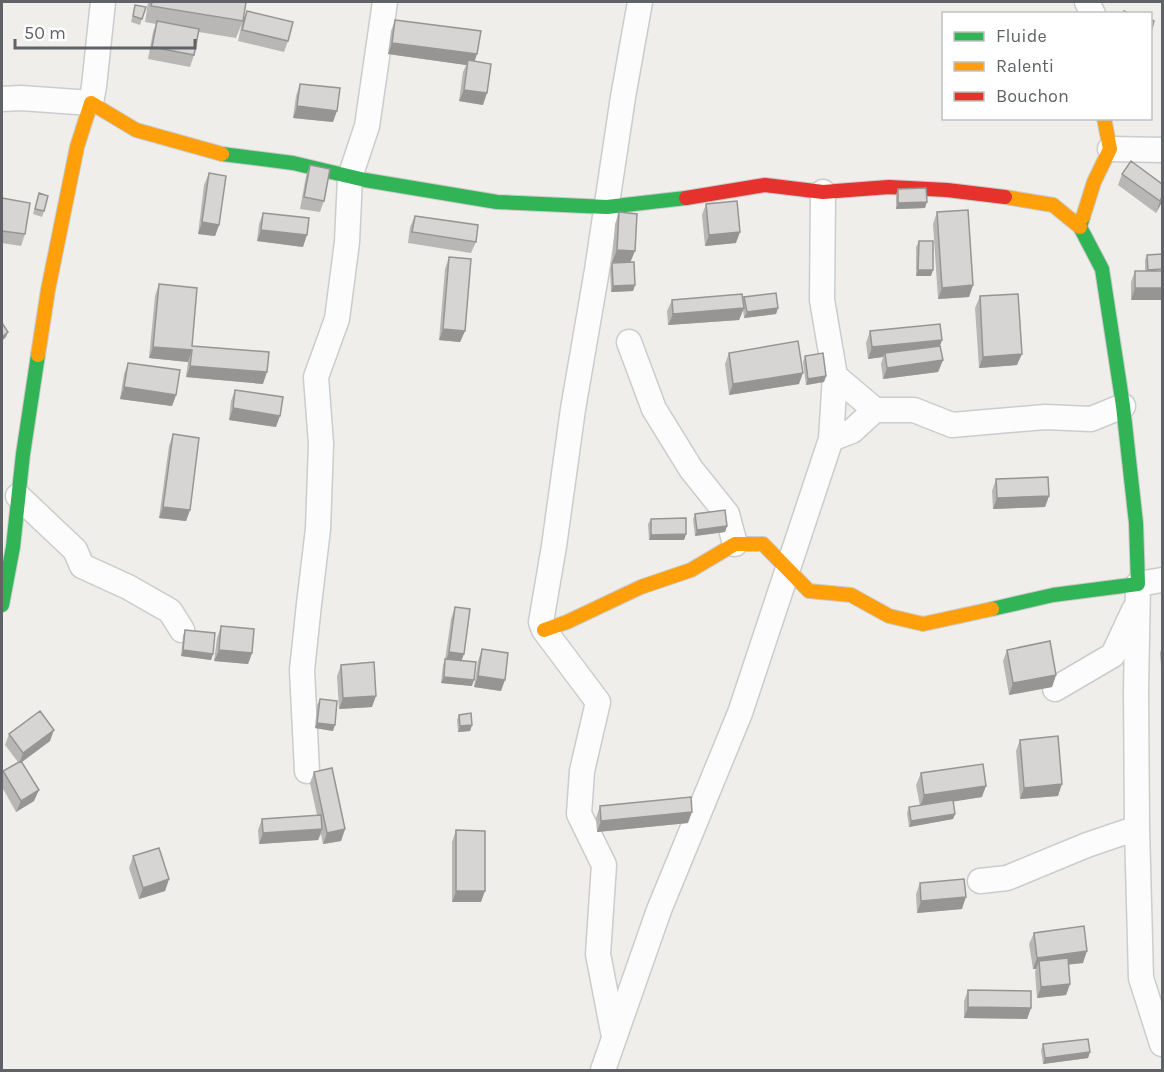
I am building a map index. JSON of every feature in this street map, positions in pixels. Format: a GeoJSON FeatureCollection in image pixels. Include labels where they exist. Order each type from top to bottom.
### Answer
{"type":"FeatureCollection","features":[{"type":"Feature","properties":{"kind":"street"},"geometry":{"type":"LineString","coordinates":[[2,605],[13,547],[23,454],[48,291],[77,147],[91,103],[103,2]]}},
{"type":"Feature","properties":{"kind":"street"},"geometry":{"type":"LineString","coordinates":[[307,771],[302,670],[318,529],[321,444],[316,377],[338,319],[347,242],[350,177],[367,126],[385,2]]}},
{"type":"Feature","properties":{"kind":"street"},"geometry":{"type":"LineString","coordinates":[[614,1037],[598,954],[604,865],[579,814],[582,771],[598,702],[544,630],[541,622],[573,409],[640,2]]}},
{"type":"Feature","properties":{"kind":"street"},"geometry":{"type":"LineString","coordinates":[[2,99],[21,98],[91,103],[136,130],[220,154],[293,163],[350,177],[497,202],[607,207],[671,201],[765,185],[823,192],[889,187],[947,190],[1053,205],[1080,227],[1102,269],[1123,406],[1136,523],[1137,828],[1141,978],[1162,1044]]}},
{"type":"Feature","properties":{"kind":"street"},"geometry":{"type":"LineString","coordinates":[[1080,227],[1095,182],[1110,149],[1104,120]]}},
{"type":"Feature","properties":{"kind":"street"},"geometry":{"type":"LineString","coordinates":[[1110,149],[1162,150]]}},
{"type":"Feature","properties":{"kind":"street"},"geometry":{"type":"LineString","coordinates":[[603,1071],[659,910],[740,713],[831,439],[835,376],[822,300],[823,192]]}},
{"type":"Feature","properties":{"kind":"street"},"geometry":{"type":"LineString","coordinates":[[629,342],[654,409],[691,469],[727,514],[735,544]]}},
{"type":"Feature","properties":{"kind":"street"},"geometry":{"type":"LineString","coordinates":[[835,376],[876,410],[914,410],[952,425],[1045,417],[1091,420],[1123,406]]}},
{"type":"Feature","properties":{"kind":"street"},"geometry":{"type":"LineString","coordinates":[[831,439],[852,431],[876,410]]}},
{"type":"Feature","properties":{"kind":"street"},"geometry":{"type":"LineString","coordinates":[[18,496],[75,550],[82,566],[128,587],[170,611],[182,630]]}},
{"type":"Feature","properties":{"kind":"street"},"geometry":{"type":"LineString","coordinates":[[544,630],[567,622],[640,587],[691,570],[735,544],[763,544],[800,533]]}},
{"type":"Feature","properties":{"kind":"street"},"geometry":{"type":"LineString","coordinates":[[763,544],[809,591]]}},
{"type":"Feature","properties":{"kind":"street"},"geometry":{"type":"LineString","coordinates":[[773,615],[809,591],[851,595],[889,616],[923,624],[1053,595],[1138,593],[1162,580]]}},
{"type":"Feature","properties":{"kind":"street"},"geometry":{"type":"LineString","coordinates":[[1055,689],[1113,655],[1138,593]]}},
{"type":"Feature","properties":{"kind":"street"},"geometry":{"type":"LineString","coordinates":[[980,881],[1007,878],[1087,845],[1137,828]]}},
{"type":"Feature","properties":{"kind":"building"},"geometry":{"type":"Polygon","coordinates":[[[152,2],[246,2],[243,21],[151,6],[152,2]]]}},
{"type":"Feature","properties":{"kind":"building"},"geometry":{"type":"Polygon","coordinates":[[[135,5],[146,7],[142,19],[133,16],[135,5]]]}},
{"type":"Feature","properties":{"kind":"building"},"geometry":{"type":"Polygon","coordinates":[[[247,11],[293,22],[288,41],[242,30],[247,11]]]}},
{"type":"Feature","properties":{"kind":"building"},"geometry":{"type":"Polygon","coordinates":[[[395,20],[481,31],[477,54],[392,43],[395,20]]]}},
{"type":"Feature","properties":{"kind":"building"},"geometry":{"type":"Polygon","coordinates":[[[157,21],[199,29],[194,55],[152,47],[157,21]]]}},
{"type":"Feature","properties":{"kind":"building"},"geometry":{"type":"Polygon","coordinates":[[[468,60],[491,64],[487,93],[464,90],[468,60]]]}},
{"type":"Feature","properties":{"kind":"building"},"geometry":{"type":"Polygon","coordinates":[[[300,84],[340,88],[337,111],[297,106],[300,84]]]}},
{"type":"Feature","properties":{"kind":"building"},"geometry":{"type":"Polygon","coordinates":[[[1131,161],[1162,184],[1160,201],[1122,174],[1131,161]]]}},
{"type":"Feature","properties":{"kind":"building"},"geometry":{"type":"Polygon","coordinates":[[[310,165],[330,169],[324,201],[304,197],[310,165]]]}},
{"type":"Feature","properties":{"kind":"building"},"geometry":{"type":"Polygon","coordinates":[[[209,173],[226,176],[219,225],[202,222],[209,173]]]}},
{"type":"Feature","properties":{"kind":"building"},"geometry":{"type":"Polygon","coordinates":[[[926,188],[927,202],[898,203],[898,189],[926,188]]]}},
{"type":"Feature","properties":{"kind":"building"},"geometry":{"type":"Polygon","coordinates":[[[39,193],[48,196],[44,211],[35,209],[39,193]]]}},
{"type":"Feature","properties":{"kind":"building"},"geometry":{"type":"Polygon","coordinates":[[[2,198],[30,203],[25,234],[2,231],[2,198]]]}},
{"type":"Feature","properties":{"kind":"building"},"geometry":{"type":"Polygon","coordinates":[[[737,201],[740,232],[709,235],[706,204],[737,201]]]}},
{"type":"Feature","properties":{"kind":"building"},"geometry":{"type":"Polygon","coordinates":[[[968,210],[973,285],[942,288],[937,212],[968,210]]]}},
{"type":"Feature","properties":{"kind":"building"},"geometry":{"type":"Polygon","coordinates":[[[619,212],[637,214],[635,251],[617,250],[619,212]]]}},
{"type":"Feature","properties":{"kind":"building"},"geometry":{"type":"Polygon","coordinates":[[[263,213],[309,218],[307,235],[261,230],[263,213]]]}},
{"type":"Feature","properties":{"kind":"building"},"geometry":{"type":"Polygon","coordinates":[[[415,216],[478,225],[476,242],[412,232],[415,216]]]}},
{"type":"Feature","properties":{"kind":"building"},"geometry":{"type":"Polygon","coordinates":[[[919,241],[933,241],[933,270],[918,270],[919,241]]]}},
{"type":"Feature","properties":{"kind":"building"},"geometry":{"type":"Polygon","coordinates":[[[1162,254],[1162,269],[1148,270],[1147,255],[1162,254]]]}},
{"type":"Feature","properties":{"kind":"building"},"geometry":{"type":"Polygon","coordinates":[[[449,257],[471,259],[465,331],[443,329],[449,257]]]}},
{"type":"Feature","properties":{"kind":"building"},"geometry":{"type":"Polygon","coordinates":[[[634,262],[635,285],[613,286],[612,263],[634,262]]]}},
{"type":"Feature","properties":{"kind":"building"},"geometry":{"type":"Polygon","coordinates":[[[1135,271],[1162,271],[1162,288],[1135,288],[1135,271]]]}},
{"type":"Feature","properties":{"kind":"building"},"geometry":{"type":"Polygon","coordinates":[[[159,284],[197,288],[192,346],[269,352],[267,372],[190,366],[192,350],[153,347],[159,284]]]}},
{"type":"Feature","properties":{"kind":"building"},"geometry":{"type":"Polygon","coordinates":[[[776,293],[778,308],[747,312],[744,297],[776,293]]]}},
{"type":"Feature","properties":{"kind":"building"},"geometry":{"type":"Polygon","coordinates":[[[742,294],[744,308],[673,314],[672,300],[742,294]]]}},
{"type":"Feature","properties":{"kind":"building"},"geometry":{"type":"Polygon","coordinates":[[[1018,294],[1022,354],[983,357],[980,296],[1018,294]]]}},
{"type":"Feature","properties":{"kind":"building"},"geometry":{"type":"Polygon","coordinates":[[[2,323],[8,332],[2,337],[2,323]]]}},
{"type":"Feature","properties":{"kind":"building"},"geometry":{"type":"Polygon","coordinates":[[[940,324],[942,340],[872,347],[870,331],[940,324]]]}},
{"type":"Feature","properties":{"kind":"building"},"geometry":{"type":"Polygon","coordinates":[[[798,341],[803,373],[733,384],[729,353],[798,341]]]}},
{"type":"Feature","properties":{"kind":"building"},"geometry":{"type":"Polygon","coordinates":[[[940,346],[943,360],[887,368],[885,353],[940,346]]]}},
{"type":"Feature","properties":{"kind":"building"},"geometry":{"type":"Polygon","coordinates":[[[823,353],[826,376],[808,379],[805,356],[823,353]]]}},
{"type":"Feature","properties":{"kind":"building"},"geometry":{"type":"Polygon","coordinates":[[[128,363],[180,370],[176,395],[124,387],[128,363]]]}},
{"type":"Feature","properties":{"kind":"building"},"geometry":{"type":"Polygon","coordinates":[[[235,390],[283,397],[280,416],[233,408],[235,390]]]}},
{"type":"Feature","properties":{"kind":"building"},"geometry":{"type":"Polygon","coordinates":[[[173,434],[199,438],[190,510],[163,507],[173,434]]]}},
{"type":"Feature","properties":{"kind":"building"},"geometry":{"type":"Polygon","coordinates":[[[1048,477],[1049,496],[997,498],[996,479],[1048,477]]]}},
{"type":"Feature","properties":{"kind":"building"},"geometry":{"type":"Polygon","coordinates":[[[725,510],[727,526],[697,530],[695,514],[725,510]]]}},
{"type":"Feature","properties":{"kind":"building"},"geometry":{"type":"Polygon","coordinates":[[[686,518],[686,534],[651,535],[651,519],[686,518]]]}},
{"type":"Feature","properties":{"kind":"building"},"geometry":{"type":"Polygon","coordinates":[[[455,607],[470,609],[464,654],[449,652],[455,607]]]}},
{"type":"Feature","properties":{"kind":"building"},"geometry":{"type":"Polygon","coordinates":[[[221,626],[254,629],[252,653],[219,650],[221,626]]]}},
{"type":"Feature","properties":{"kind":"building"},"geometry":{"type":"Polygon","coordinates":[[[185,630],[215,633],[213,654],[183,650],[185,630]]]}},
{"type":"Feature","properties":{"kind":"building"},"geometry":{"type":"Polygon","coordinates":[[[1050,641],[1056,675],[1013,683],[1007,650],[1050,641]]]}},
{"type":"Feature","properties":{"kind":"building"},"geometry":{"type":"Polygon","coordinates":[[[482,649],[508,653],[505,680],[478,676],[482,649]]]}},
{"type":"Feature","properties":{"kind":"building"},"geometry":{"type":"Polygon","coordinates":[[[445,659],[476,662],[474,680],[444,677],[445,659]]]}},
{"type":"Feature","properties":{"kind":"building"},"geometry":{"type":"Polygon","coordinates":[[[374,662],[376,696],[343,698],[341,665],[374,662]]]}},
{"type":"Feature","properties":{"kind":"building"},"geometry":{"type":"Polygon","coordinates":[[[320,699],[337,701],[335,725],[317,723],[320,699]]]}},
{"type":"Feature","properties":{"kind":"building"},"geometry":{"type":"Polygon","coordinates":[[[40,711],[54,730],[23,753],[9,734],[40,711]]]}},
{"type":"Feature","properties":{"kind":"building"},"geometry":{"type":"Polygon","coordinates":[[[471,713],[472,725],[460,726],[459,715],[471,713]]]}},
{"type":"Feature","properties":{"kind":"building"},"geometry":{"type":"Polygon","coordinates":[[[1058,736],[1062,784],[1024,788],[1020,740],[1058,736]]]}},
{"type":"Feature","properties":{"kind":"building"},"geometry":{"type":"Polygon","coordinates":[[[21,761],[39,790],[21,801],[3,771],[21,761]]]}},
{"type":"Feature","properties":{"kind":"building"},"geometry":{"type":"Polygon","coordinates":[[[983,764],[986,786],[924,795],[921,773],[983,764]]]}},
{"type":"Feature","properties":{"kind":"building"},"geometry":{"type":"Polygon","coordinates":[[[332,768],[345,829],[327,833],[314,772],[332,768]]]}},
{"type":"Feature","properties":{"kind":"building"},"geometry":{"type":"Polygon","coordinates":[[[691,797],[692,812],[601,821],[600,806],[691,797]]]}},
{"type":"Feature","properties":{"kind":"building"},"geometry":{"type":"Polygon","coordinates":[[[953,800],[955,814],[911,821],[909,807],[953,800]]]}},
{"type":"Feature","properties":{"kind":"building"},"geometry":{"type":"Polygon","coordinates":[[[321,815],[322,829],[263,833],[262,819],[321,815]]]}},
{"type":"Feature","properties":{"kind":"building"},"geometry":{"type":"Polygon","coordinates":[[[456,830],[485,831],[485,891],[456,891],[456,830]]]}},
{"type":"Feature","properties":{"kind":"building"},"geometry":{"type":"Polygon","coordinates":[[[159,848],[169,879],[143,888],[133,856],[159,848]]]}},
{"type":"Feature","properties":{"kind":"building"},"geometry":{"type":"Polygon","coordinates":[[[964,879],[966,897],[921,901],[920,883],[964,879]]]}},
{"type":"Feature","properties":{"kind":"building"},"geometry":{"type":"Polygon","coordinates":[[[1084,926],[1087,951],[1037,958],[1034,933],[1084,926]]]}},
{"type":"Feature","properties":{"kind":"building"},"geometry":{"type":"Polygon","coordinates":[[[1068,958],[1070,984],[1041,987],[1039,961],[1068,958]]]}},
{"type":"Feature","properties":{"kind":"building"},"geometry":{"type":"Polygon","coordinates":[[[968,990],[1031,991],[1031,1008],[968,1007],[968,990]]]}},
{"type":"Feature","properties":{"kind":"building"},"geometry":{"type":"Polygon","coordinates":[[[1088,1039],[1090,1052],[1045,1058],[1043,1044],[1088,1039]]]}},
{"type":"Feature","properties":{"kind":"traffic: fast"},"geometry":{"type":"LineString","coordinates":[[222,154],[293,163],[365,180],[497,202],[607,207],[686,198]]}},
{"type":"Feature","properties":{"kind":"traffic: fast"},"geometry":{"type":"LineString","coordinates":[[992,609],[1053,595],[1138,584],[1136,523],[1123,406],[1102,269],[1080,227],[1083,217]]}},
{"type":"Feature","properties":{"kind":"traffic: fast"},"geometry":{"type":"LineString","coordinates":[[2,605],[13,547],[23,454],[38,355]]}},
{"type":"Feature","properties":{"kind":"traffic: slow"},"geometry":{"type":"LineString","coordinates":[[38,355],[48,290],[77,147],[91,103],[136,130],[222,154]]}},
{"type":"Feature","properties":{"kind":"traffic: slow"},"geometry":{"type":"LineString","coordinates":[[1083,217],[1094,182],[1110,149],[1104,120]]}},
{"type":"Feature","properties":{"kind":"traffic: slow"},"geometry":{"type":"LineString","coordinates":[[1005,197],[1053,205],[1080,227]]}},
{"type":"Feature","properties":{"kind":"traffic: slow"},"geometry":{"type":"LineString","coordinates":[[544,630],[567,622],[641,587],[691,570],[735,544],[763,544],[809,591],[851,595],[889,616],[923,624],[992,609]]}},
{"type":"Feature","properties":{"kind":"traffic: jam"},"geometry":{"type":"LineString","coordinates":[[686,198],[765,185],[823,192],[889,187],[947,190],[1005,197]]}}]}
